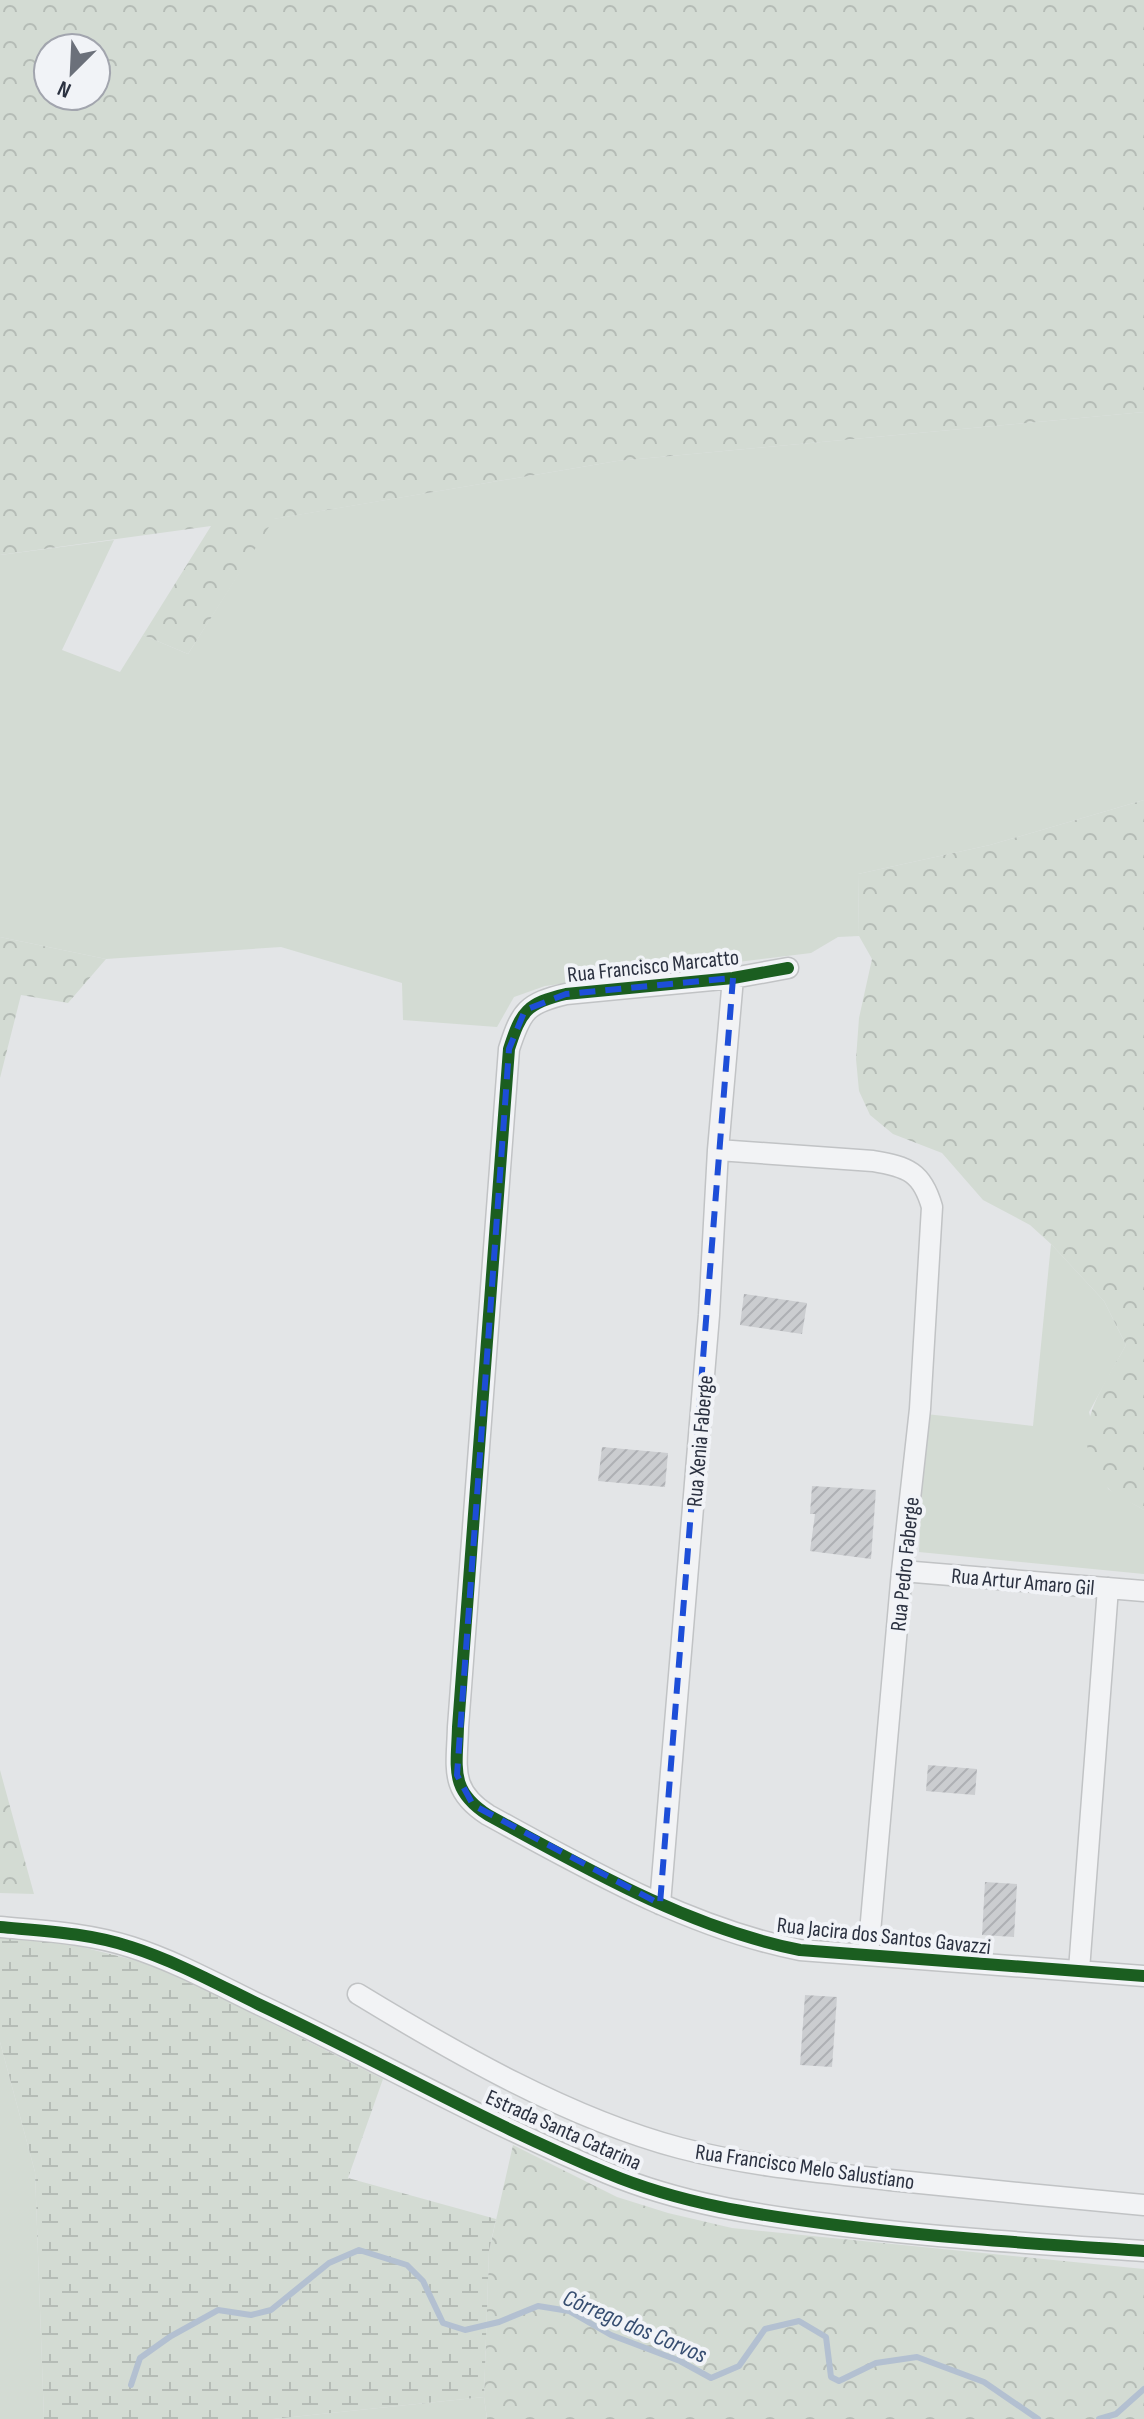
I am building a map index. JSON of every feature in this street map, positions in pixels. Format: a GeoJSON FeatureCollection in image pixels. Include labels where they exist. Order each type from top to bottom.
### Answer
{"type":"FeatureCollection","features":[{"type":"Feature","properties":{"kind":"street","name":"Rua Francisco Marcatto"},"geometry":{"type":"LineString","coordinates":[[464,1796],[457,1775],[458,1727],[509,1049],[517,1023],[525,1010],[542,999],[566,994],[733,978],[788,968]]}},
{"type":"Feature","properties":{"kind":"street","name":"Rua Xenia Faberge"},"geometry":{"type":"LineString","coordinates":[[660,1904],[709,1315],[718,1150],[733,978]]}},
{"type":"Feature","properties":{"kind":"street","name":"Rua Pedro Faberge"},"geometry":{"type":"LineString","coordinates":[[718,1150],[873,1161],[897,1166],[917,1177],[926,1187],[932,1207],[920,1409],[902,1571],[868,1955]]}},
{"type":"Feature","properties":{"kind":"street","name":"Rua Artur Amaro Gil"},"geometry":{"type":"LineString","coordinates":[[902,1571],[1144,1591]]}},
{"type":"Feature","properties":{"kind":"street"},"geometry":{"type":"LineString","coordinates":[[1079,1970],[1108,1588]]}},
{"type":"Feature","properties":{"kind":"street","name":"Rua Jacira dos Santos Gavazzi"},"geometry":{"type":"LineString","coordinates":[[464,1796],[473,1805],[513,1829],[660,1904],[722,1931],[765,1943],[800,1950],[1144,1976]]}},
{"type":"Feature","properties":{"kind":"street","name":"Estrada Santa Catarina"},"geometry":{"type":"LineString","coordinates":[[0,1927],[92,1936],[183,1967],[523,2135],[607,2173],[674,2197],[730,2211],[915,2235],[1144,2251]]}},
{"type":"Feature","properties":{"kind":"street","name":"Rua Francisco Melo Salustiano"},"geometry":{"type":"LineString","coordinates":[[358,1994],[474,2060],[547,2096],[610,2124],[682,2148],[823,2173],[1144,2205]]}},
{"type":"Feature","properties":{"kind":"highlighted area"},"geometry":{"type":"Polygon","coordinates":[[[733,978],[660,1904],[473,1805],[457,1775],[509,1049],[525,1010],[566,994],[733,978]]]}},
{"type":"Feature","properties":{"kind":"green space"},"geometry":{"type":"Polygon","coordinates":[[[0,0],[1144,0],[1144,412],[617,461],[274,519],[188,654],[143,635],[211,526],[0,555],[0,0]]]}},
{"type":"Feature","properties":{"kind":"green space"},"geometry":{"type":"Polygon","coordinates":[[[1144,412],[1144,800],[990,845],[858,874],[859,936],[838,937],[811,953],[545,986],[514,997],[497,1027],[403,1020],[402,983],[281,947],[106,959],[0,937],[0,555],[114,540],[62,650],[120,672],[143,635],[188,654],[273,519],[617,461],[1144,412]]]}},
{"type":"Feature","properties":{"kind":"green space"},"geometry":{"type":"Polygon","coordinates":[[[1144,800],[1144,1510],[1110,1491],[1094,1469],[1088,1451],[1087,1433],[1097,1397],[1126,1345],[1104,1301],[1030,1225],[983,1200],[942,1153],[893,1134],[870,1115],[859,1091],[856,1059],[859,1018],[872,959],[859,936],[858,874],[990,845],[1144,800]]]}},
{"type":"Feature","properties":{"kind":"green space"},"geometry":{"type":"Polygon","coordinates":[[[0,937],[106,959],[68,1003],[21,995],[0,1078],[0,937]]]}},
{"type":"Feature","properties":{"kind":"green space"},"geometry":{"type":"Polygon","coordinates":[[[1051,1244],[1104,1301],[1126,1345],[1089,1412],[1108,1489],[1144,1510],[1144,1574],[919,1552],[926,1414],[1033,1426],[1051,1244]]]}},
{"type":"Feature","properties":{"kind":"green space"},"geometry":{"type":"Polygon","coordinates":[[[0,1770],[34,1894],[0,1893],[0,1770]]]}},
{"type":"Feature","properties":{"kind":"green space"},"geometry":{"type":"Polygon","coordinates":[[[0,1937],[70,1944],[158,1966],[383,2079],[348,2178],[496,2219],[489,2251],[484,2397],[273,2419],[44,2419],[35,2172],[0,2042],[0,1937]]]}},
{"type":"Feature","properties":{"kind":"green space"},"geometry":{"type":"Polygon","coordinates":[[[0,2042],[35,2172],[44,2419],[0,2419],[0,2042]]]}},
{"type":"Feature","properties":{"kind":"green space"},"geometry":{"type":"Polygon","coordinates":[[[513,2145],[617,2197],[732,2228],[1144,2269],[1144,2419],[487,2419],[484,2397],[489,2251],[513,2145]]]}},
{"type":"Feature","properties":{"kind":"green space"},"geometry":{"type":"Polygon","coordinates":[[[484,2397],[487,2419],[273,2419],[484,2397]]]}},
{"type":"Feature","properties":{"kind":"building"},"geometry":{"type":"Polygon","coordinates":[[[744,1294],[807,1303],[802,1334],[740,1325],[744,1294]]]}},
{"type":"Feature","properties":{"kind":"building"},"geometry":{"type":"Polygon","coordinates":[[[602,1447],[668,1453],[665,1487],[598,1481],[602,1447]]]}},
{"type":"Feature","properties":{"kind":"building"},"geometry":{"type":"Polygon","coordinates":[[[812,1486],[876,1490],[871,1559],[810,1551],[815,1514],[810,1514],[812,1486]]]}},
{"type":"Feature","properties":{"kind":"building"},"geometry":{"type":"Polygon","coordinates":[[[928,1765],[977,1769],[975,1795],[926,1791],[928,1765]]]}},
{"type":"Feature","properties":{"kind":"building"},"geometry":{"type":"Polygon","coordinates":[[[985,1882],[1017,1884],[1014,1937],[982,1935],[985,1882]]]}},
{"type":"Feature","properties":{"kind":"building"},"geometry":{"type":"Polygon","coordinates":[[[805,1995],[837,1997],[832,2067],[800,2065],[805,1995]]]}},
{"type":"Feature","properties":{"kind":"waterway","name":"Córrego dos Corvos"},"geometry":{"type":"LineString","coordinates":[[131,2385],[140,2358],[171,2336],[218,2310],[251,2315],[271,2310],[329,2263],[359,2250],[407,2265],[423,2281],[443,2323],[465,2330],[499,2322],[538,2306],[569,2311],[611,2335],[680,2361],[711,2378],[739,2366],[765,2329],[799,2321],[826,2337],[831,2377],[839,2381],[876,2363],[917,2357],[984,2382],[1038,2419]]}},
{"type":"Feature","properties":{"kind":"waterway","name":"Córrego dos Corvos"},"geometry":{"type":"LineString","coordinates":[[1099,2419],[1116,2414],[1144,2389]]}},
{"type":"Feature","properties":{"kind":"cycle path"},"geometry":{"type":"LineString","coordinates":[[788,968],[733,978],[566,994],[534,1005],[522,1017],[513,1036],[509,1049],[458,1727],[457,1766],[461,1787],[475,1806],[488,1815],[601,1876],[679,1912],[759,1940],[800,1950],[1144,1976]]}},
{"type":"Feature","properties":{"kind":"cycle path"},"geometry":{"type":"LineString","coordinates":[[0,1927],[99,1939],[164,1959],[519,2134],[607,2173],[663,2193],[748,2212],[836,2225],[1144,2251]]}}]}
